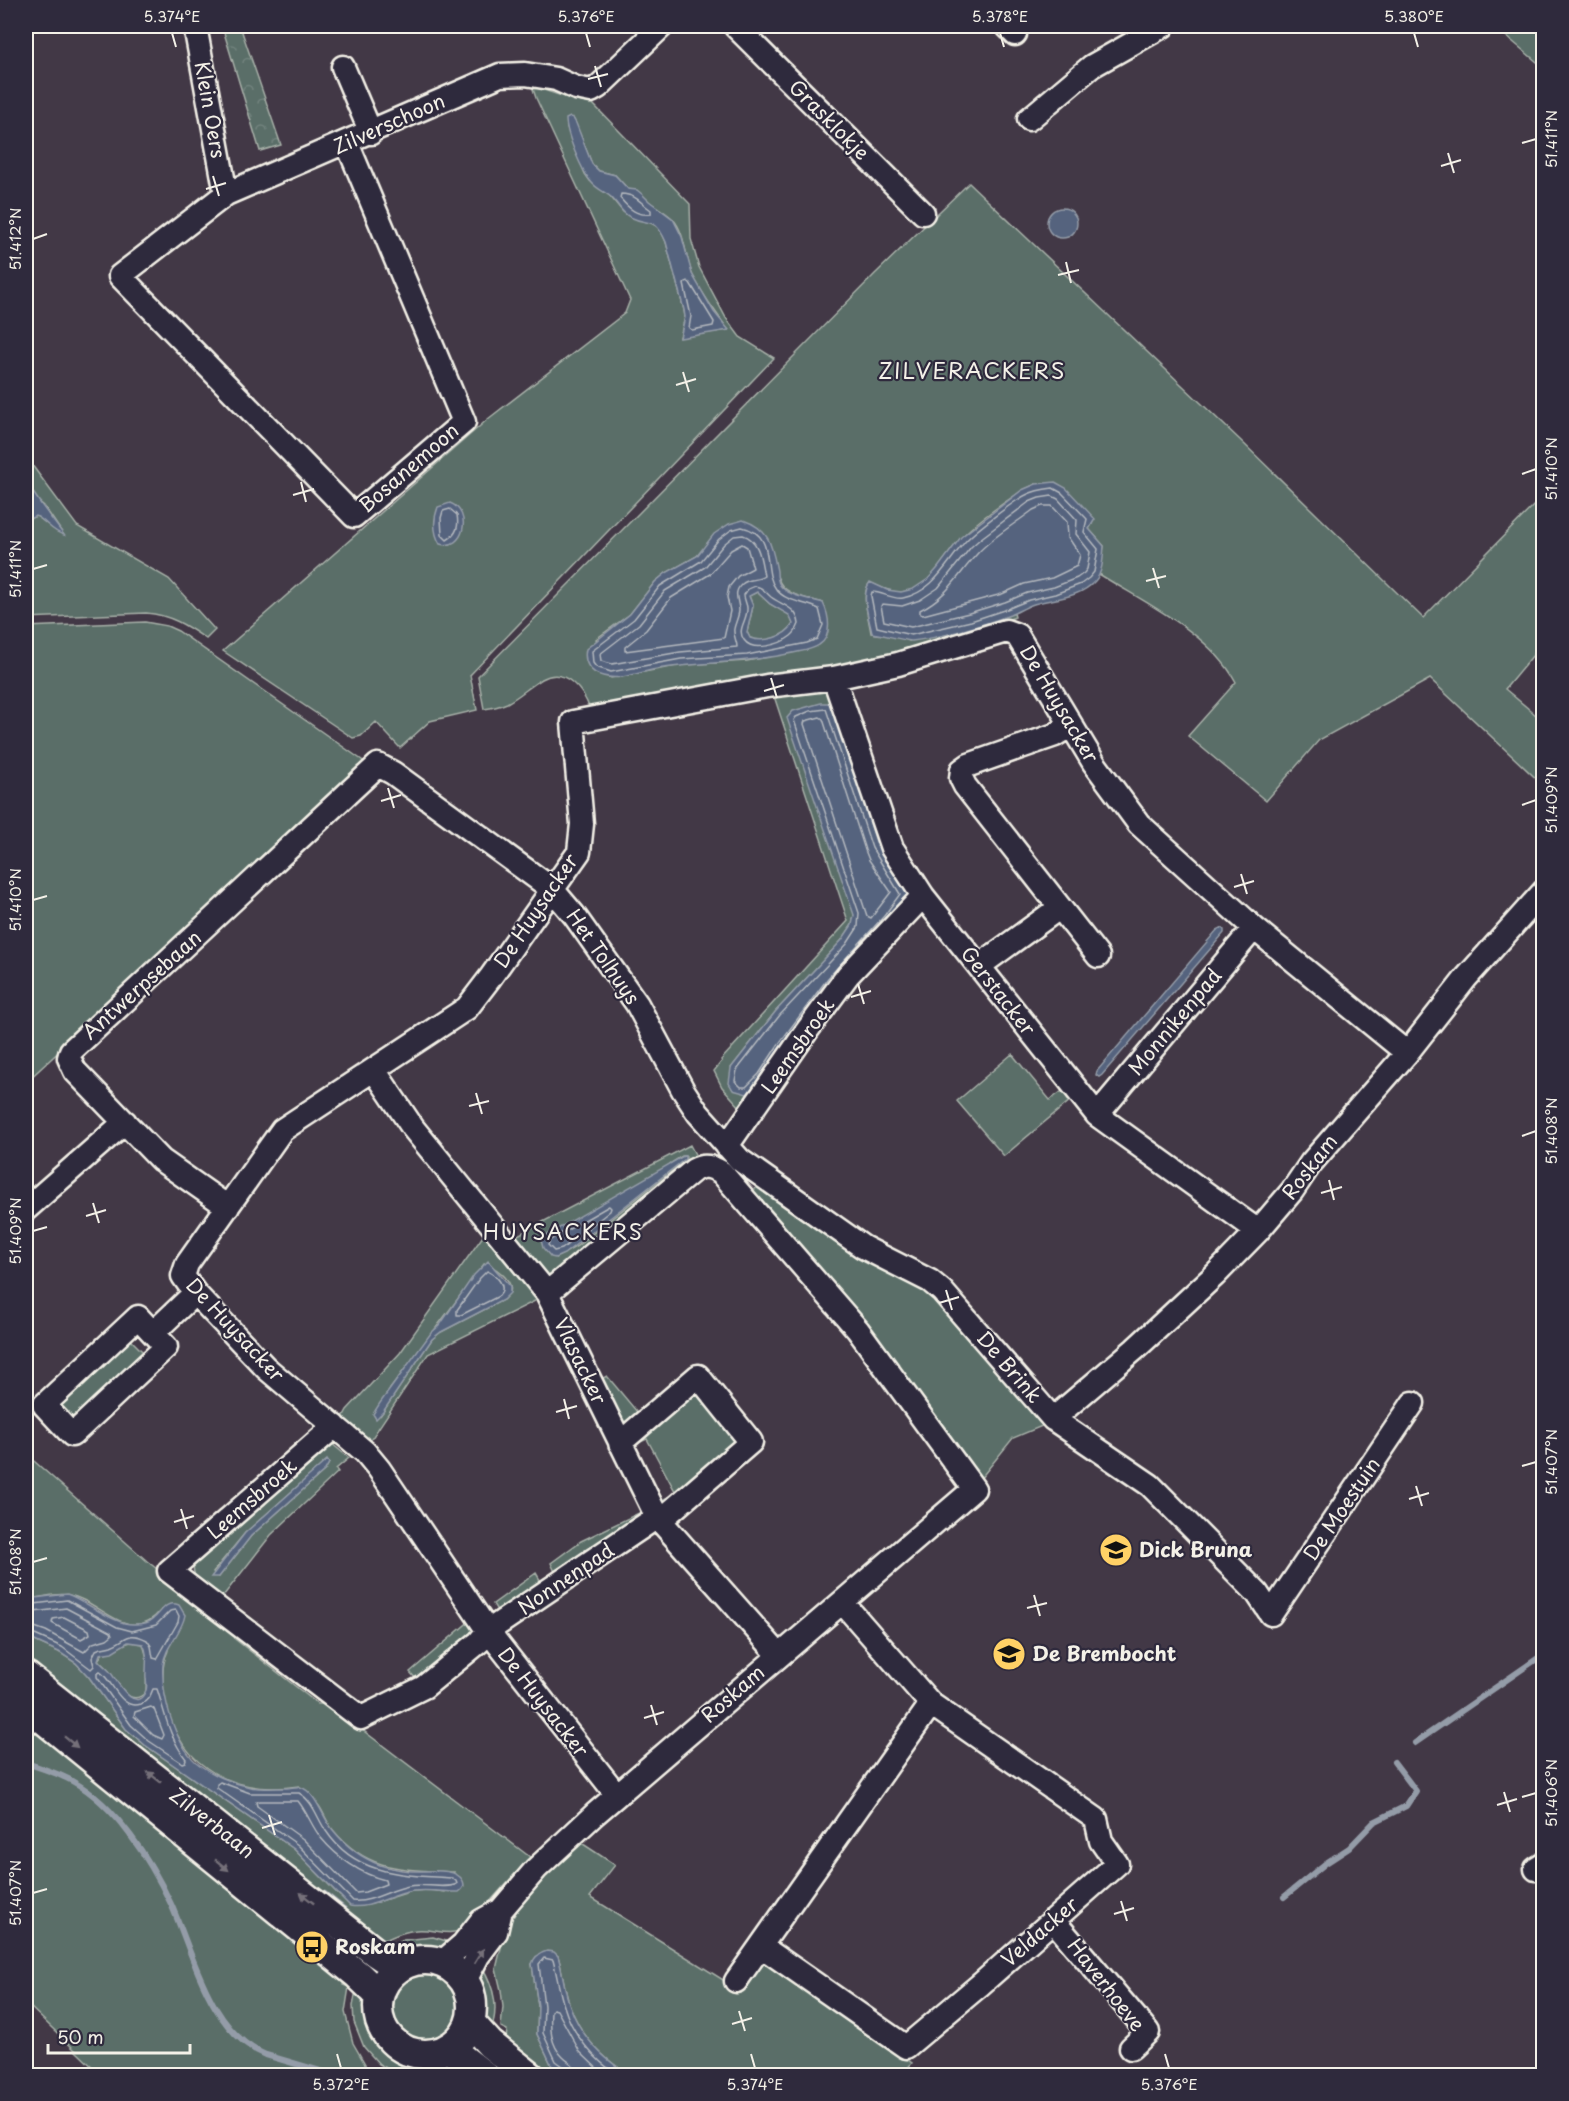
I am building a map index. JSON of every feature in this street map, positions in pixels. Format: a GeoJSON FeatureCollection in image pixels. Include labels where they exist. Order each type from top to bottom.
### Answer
{"type":"FeatureCollection","features":[{"type":"Feature","properties":{"kind":"main road","name":"Zilverbaan"},"geometry":{"type":"LineString","coordinates":[[26,1676],[375,1952],[399,1968]]}},
{"type":"Feature","properties":{"kind":"main road","name":"Zilverbaan"},"geometry":{"type":"LineString","coordinates":[[26,1705],[358,1975],[379,1995]]}},
{"type":"Feature","properties":{"kind":"main road"},"geometry":{"type":"LineString","coordinates":[[428,1960],[441,1963],[451,1967],[465,1981],[470,1993],[472,2008],[470,2022],[465,2032],[449,2048],[423,2055],[410,2052],[398,2046],[388,2037],[381,2025],[378,2013],[379,1995],[388,1978],[399,1968],[417,1961],[428,1960]]}},
{"type":"Feature","properties":{"kind":"main road"},"geometry":{"type":"LineString","coordinates":[[470,2022],[490,2044],[530,2076]]}},
{"type":"Feature","properties":{"kind":"main road"},"geometry":{"type":"LineString","coordinates":[[449,2048],[485,2076]]}},
{"type":"Feature","properties":{"kind":"street","name":"Klein Oers"},"geometry":{"type":"LineString","coordinates":[[195,26],[226,194]]}},
{"type":"Feature","properties":{"kind":"street","name":"Zilverschoon"},"geometry":{"type":"LineString","coordinates":[[120,276],[226,194],[371,133],[500,75],[525,74],[556,79],[576,88],[591,91],[662,26]]}},
{"type":"Feature","properties":{"kind":"street","name":"Grasklokje"},"geometry":{"type":"LineString","coordinates":[[735,26],[923,213]]}},
{"type":"Feature","properties":{"kind":"street"},"geometry":{"type":"LineString","coordinates":[[1029,119],[1092,66],[1163,26]]}},
{"type":"Feature","properties":{"kind":"street"},"geometry":{"type":"LineString","coordinates":[[343,67],[371,133]]}},
{"type":"Feature","properties":{"kind":"street","name":"Bosanemoon"},"geometry":{"type":"LineString","coordinates":[[120,276],[354,516],[464,422],[347,143]]}},
{"type":"Feature","properties":{"kind":"street","name":"De Huysacker"},"geometry":{"type":"LineString","coordinates":[[617,1795],[488,1631],[379,1469],[365,1452],[266,1368],[195,1293],[184,1280],[183,1272],[282,1130],[467,1008],[490,978],[579,852],[582,824],[573,722],[766,686],[834,678],[898,664],[1006,631],[1017,635],[1094,763],[1139,824],[1254,928],[1407,1053]]}},
{"type":"Feature","properties":{"kind":"street","name":"Gerstacker"},"geometry":{"type":"LineString","coordinates":[[834,678],[892,848],[923,896],[1097,1115],[1258,1231]]}},
{"type":"Feature","properties":{"kind":"street"},"geometry":{"type":"LineString","coordinates":[[1071,725],[1055,735],[969,765],[962,770],[961,778],[1098,956]]}},
{"type":"Feature","properties":{"kind":"street","name":"Het Tolhuys"},"geometry":{"type":"LineString","coordinates":[[378,765],[393,773],[552,889],[574,915],[637,1004],[683,1090],[711,1130],[727,1146]]}},
{"type":"Feature","properties":{"kind":"street","name":"Antwerpsebaan"},"geometry":{"type":"LineString","coordinates":[[228,1207],[161,1160],[141,1141],[75,1071],[69,1058],[71,1051],[378,765]]}},
{"type":"Feature","properties":{"kind":"street","name":"Roskam"},"geometry":{"type":"LineString","coordinates":[[1053,1419],[1135,1349],[1215,1275],[1258,1231],[1292,1191],[1311,1163],[1407,1053],[1466,978],[1544,891]]}},
{"type":"Feature","properties":{"kind":"street","name":"Leemsbroek"},"geometry":{"type":"LineString","coordinates":[[727,1146],[848,975],[923,896]]}},
{"type":"Feature","properties":{"kind":"street"},"geometry":{"type":"LineString","coordinates":[[979,966],[1059,908]]}},
{"type":"Feature","properties":{"kind":"street","name":"Monnikenpad"},"geometry":{"type":"LineString","coordinates":[[1097,1115],[1254,928]]}},
{"type":"Feature","properties":{"kind":"street","name":"Vlasacker"},"geometry":{"type":"LineString","coordinates":[[374,1070],[413,1128],[547,1293],[657,1517],[779,1655]]}},
{"type":"Feature","properties":{"kind":"street"},"geometry":{"type":"LineString","coordinates":[[26,1209],[125,1122]]}},
{"type":"Feature","properties":{"kind":"street","name":"De Brink"},"geometry":{"type":"LineString","coordinates":[[727,1146],[753,1171],[854,1240],[930,1281],[942,1291],[1053,1419],[1150,1485],[1257,1593],[1271,1614]]}},
{"type":"Feature","properties":{"kind":"street","name":"Roskam"},"geometry":{"type":"LineString","coordinates":[[441,1963],[463,1944],[481,1921],[501,1910],[536,1869],[617,1795],[974,1489],[858,1330],[721,1172],[712,1167],[694,1170],[547,1293]]}},
{"type":"Feature","properties":{"kind":"street"},"geometry":{"type":"LineString","coordinates":[[153,1333],[195,1293]]}},
{"type":"Feature","properties":{"kind":"street"},"geometry":{"type":"LineString","coordinates":[[138,1317],[153,1333],[166,1347],[72,1435],[44,1405],[138,1317]]}},
{"type":"Feature","properties":{"kind":"street","name":"Nonnenpad"},"geometry":{"type":"LineString","coordinates":[[169,1571],[361,1718],[424,1687],[479,1642],[488,1631],[657,1517],[669,1513],[751,1442],[698,1376],[620,1443]]}},
{"type":"Feature","properties":{"kind":"street","name":"De Moestuin"},"geometry":{"type":"LineString","coordinates":[[1271,1614],[1413,1403]]}},
{"type":"Feature","properties":{"kind":"street","name":"Leemsbroek"},"geometry":{"type":"LineString","coordinates":[[169,1571],[334,1426]]}},
{"type":"Feature","properties":{"kind":"street","name":"Veldacker"},"geometry":{"type":"LineString","coordinates":[[761,1946],[906,2047],[1117,1864],[1101,1840],[1096,1819],[931,1704],[843,1603]]}},
{"type":"Feature","properties":{"kind":"street"},"geometry":{"type":"LineString","coordinates":[[736,1981],[931,1704]]}},
{"type":"Feature","properties":{"kind":"street","name":"Roskam"},"geometry":{"type":"LineString","coordinates":[[465,1981],[478,1956],[496,1932],[501,1910]]}},
{"type":"Feature","properties":{"kind":"street","name":"Haverhoeve"},"geometry":{"type":"LineString","coordinates":[[1053,1920],[1148,2032],[1131,2048]]}},
{"type":"Feature","properties":{"kind":"green space"},"geometry":{"type":"Polygon","coordinates":[[[222,26],[240,26],[281,145],[260,151],[222,26]]]}},
{"type":"Feature","properties":{"kind":"green space"},"geometry":{"type":"Polygon","coordinates":[[[1494,26],[1543,26],[1543,67],[1494,26]]]}},
{"type":"Feature","properties":{"kind":"green space"},"geometry":{"type":"Polygon","coordinates":[[[538,88],[565,97],[591,102],[690,204],[691,239],[699,267],[726,318],[740,337],[774,358],[470,675],[477,710],[430,721],[400,748],[376,722],[361,736],[353,738],[223,651],[488,419],[625,313],[630,300],[533,89],[538,88]],[[573,118],[567,127],[585,174],[590,181],[610,196],[623,212],[631,217],[648,221],[658,227],[662,233],[684,310],[685,317],[680,337],[728,330],[693,276],[683,239],[673,219],[638,192],[628,189],[615,175],[599,171],[592,164],[573,118]]]}},
{"type":"Feature","properties":{"kind":"green space"},"geometry":{"type":"Polygon","coordinates":[[[969,183],[1240,440],[1423,618],[1543,496],[1543,643],[1505,689],[1543,721],[1543,785],[1430,679],[1319,740],[1266,801],[1188,736],[1236,682],[1225,664],[1175,620],[1099,574],[1104,546],[1089,529],[1092,524],[1036,484],[1008,500],[976,524],[955,545],[936,571],[920,586],[897,592],[870,583],[866,593],[871,633],[899,637],[909,641],[972,627],[1014,613],[1015,617],[899,657],[867,660],[590,710],[583,695],[572,682],[566,678],[550,676],[507,703],[484,709],[478,676],[875,274],[969,183]],[[705,548],[697,556],[666,573],[655,582],[630,614],[596,639],[611,678],[682,665],[747,661],[809,649],[823,603],[790,593],[778,578],[705,548]]]}},
{"type":"Feature","properties":{"kind":"green space"},"geometry":{"type":"Polygon","coordinates":[[[26,457],[77,526],[169,579],[215,630],[206,639],[178,622],[146,613],[26,618],[26,520],[36,516],[63,534],[44,506],[37,500],[26,481],[26,457]]]}},
{"type":"Feature","properties":{"kind":"green space"},"geometry":{"type":"Polygon","coordinates":[[[757,592],[770,604],[790,615],[793,624],[780,636],[762,640],[750,638],[747,632],[753,606],[749,596],[757,592]]]}},
{"type":"Feature","properties":{"kind":"green space"},"geometry":{"type":"Polygon","coordinates":[[[145,622],[167,626],[178,631],[369,765],[26,1082],[26,627],[145,622]]]}},
{"type":"Feature","properties":{"kind":"green space"},"geometry":{"type":"Polygon","coordinates":[[[828,688],[916,892],[741,1108],[722,1087],[714,1071],[721,1060],[848,921],[775,699],[777,694],[828,688]],[[833,708],[854,915],[852,925],[842,940],[776,1011],[731,1068],[903,884],[877,845],[833,708]]]}},
{"type":"Feature","properties":{"kind":"green space"},"geometry":{"type":"Polygon","coordinates":[[[1012,1054],[1050,1100],[1065,1089],[1072,1099],[1004,1156],[957,1101],[1012,1054]]]}},
{"type":"Feature","properties":{"kind":"green space"},"geometry":{"type":"Polygon","coordinates":[[[690,1145],[698,1160],[560,1277],[548,1277],[512,1238],[690,1145]],[[682,1156],[671,1163],[555,1258],[577,1246],[686,1157],[682,1156]]]}},
{"type":"Feature","properties":{"kind":"green space"},"geometry":{"type":"Polygon","coordinates":[[[757,1186],[761,1186],[929,1290],[1043,1422],[1042,1426],[1013,1438],[980,1479],[752,1193],[757,1186]]]}},
{"type":"Feature","properties":{"kind":"green space"},"geometry":{"type":"Polygon","coordinates":[[[488,1229],[543,1297],[428,1354],[368,1444],[341,1421],[347,1410],[400,1353],[488,1229]],[[484,1264],[390,1389],[380,1416],[432,1339],[441,1332],[503,1300],[509,1293],[510,1287],[506,1278],[484,1264]]]}},
{"type":"Feature","properties":{"kind":"green space"},"geometry":{"type":"Polygon","coordinates":[[[129,1338],[146,1355],[72,1423],[58,1405],[129,1338]]]}},
{"type":"Feature","properties":{"kind":"green space"},"geometry":{"type":"Polygon","coordinates":[[[607,1376],[643,1419],[627,1430],[601,1379],[607,1376]]]}},
{"type":"Feature","properties":{"kind":"green space"},"geometry":{"type":"Polygon","coordinates":[[[696,1383],[745,1441],[664,1505],[660,1501],[676,1493],[647,1439],[629,1447],[696,1383]]]}},
{"type":"Feature","properties":{"kind":"green space"},"geometry":{"type":"Polygon","coordinates":[[[331,1443],[349,1458],[336,1469],[338,1472],[271,1535],[220,1600],[197,1580],[193,1569],[194,1563],[204,1552],[212,1551],[265,1504],[266,1497],[331,1443]],[[327,1461],[245,1533],[213,1572],[219,1577],[251,1536],[325,1470],[329,1463],[327,1461]]]}},
{"type":"Feature","properties":{"kind":"green space"},"geometry":{"type":"Polygon","coordinates":[[[26,1454],[147,1561],[234,1631],[235,1639],[318,1704],[328,1704],[530,1857],[468,1926],[455,1932],[412,1931],[383,1941],[26,1670],[26,1637],[59,1652],[76,1663],[89,1677],[126,1729],[145,1745],[294,1849],[340,1896],[368,1905],[412,1891],[445,1892],[454,1872],[403,1869],[388,1866],[360,1854],[346,1844],[333,1830],[319,1806],[299,1786],[273,1788],[248,1786],[226,1779],[207,1768],[191,1754],[178,1735],[168,1712],[163,1686],[163,1665],[168,1646],[161,1610],[149,1620],[138,1624],[115,1619],[92,1605],[68,1595],[58,1594],[26,1599],[26,1454]]]}},
{"type":"Feature","properties":{"kind":"green space"},"geometry":{"type":"Polygon","coordinates":[[[643,1511],[639,1521],[556,1574],[551,1563],[581,1541],[643,1511]]]}},
{"type":"Feature","properties":{"kind":"green space"},"geometry":{"type":"Polygon","coordinates":[[[536,1573],[543,1585],[499,1614],[493,1604],[536,1573]]]}},
{"type":"Feature","properties":{"kind":"green space"},"geometry":{"type":"Polygon","coordinates":[[[471,1620],[476,1630],[416,1679],[410,1672],[471,1620]]]}},
{"type":"Feature","properties":{"kind":"green space"},"geometry":{"type":"Polygon","coordinates":[[[132,1642],[143,1644],[147,1658],[146,1692],[135,1698],[125,1694],[98,1660],[103,1653],[132,1642]]]}},
{"type":"Feature","properties":{"kind":"green space"},"geometry":{"type":"Polygon","coordinates":[[[26,1712],[344,1978],[343,1985],[349,1987],[345,2012],[353,2043],[365,2064],[365,2072],[362,2075],[101,2075],[26,2003],[26,1712]]]}},
{"type":"Feature","properties":{"kind":"green space"},"geometry":{"type":"Polygon","coordinates":[[[577,1840],[615,1865],[590,1897],[736,1988],[760,1956],[912,2063],[906,2070],[920,2075],[630,2075],[602,2054],[580,2028],[568,2000],[558,1956],[532,1964],[538,2006],[537,2034],[552,2066],[567,2075],[551,2075],[506,2039],[507,2030],[501,2027],[503,2007],[496,1969],[505,1931],[532,1885],[577,1840]]]}},
{"type":"Feature","properties":{"kind":"green space"},"geometry":{"type":"Polygon","coordinates":[[[433,1937],[453,1943],[445,1947],[419,1952],[384,1949],[403,1940],[433,1937]]]}},
{"type":"Feature","properties":{"kind":"green space"},"geometry":{"type":"Polygon","coordinates":[[[481,1965],[490,1982],[494,1999],[494,2017],[489,2036],[480,2001],[481,1965]]]}},
{"type":"Feature","properties":{"kind":"green space"},"geometry":{"type":"Polygon","coordinates":[[[424,1974],[437,1976],[448,1984],[456,1995],[458,2008],[456,2021],[448,2032],[437,2040],[424,2042],[411,2040],[400,2032],[392,2021],[390,2008],[392,1995],[400,1984],[411,1976],[424,1974]]]}},
{"type":"Feature","properties":{"kind":"green space"},"geometry":{"type":"Polygon","coordinates":[[[358,1980],[367,2000],[367,2021],[376,2039],[386,2051],[416,2066],[441,2063],[465,2067],[448,2075],[401,2076],[379,2064],[364,2047],[354,2022],[353,2006],[358,1980]]]}},
{"type":"Feature","properties":{"kind":"water"},"geometry":{"type":"Polygon","coordinates":[[[570,117],[576,123],[592,164],[599,171],[615,175],[628,189],[637,190],[673,219],[682,237],[692,274],[714,312],[729,330],[680,338],[685,317],[684,310],[666,242],[655,225],[627,215],[611,197],[592,183],[579,162],[572,143],[566,119],[570,117]]]}},
{"type":"Feature","properties":{"kind":"water"},"geometry":{"type":"Polygon","coordinates":[[[1062,208],[1068,209],[1076,217],[1076,229],[1068,237],[1062,238],[1056,237],[1048,229],[1047,223],[1048,217],[1056,209],[1062,208]]]}},
{"type":"Feature","properties":{"kind":"water"},"geometry":{"type":"Polygon","coordinates":[[[26,481],[64,535],[36,516],[26,520],[26,481]]]}},
{"type":"Feature","properties":{"kind":"water"},"geometry":{"type":"Polygon","coordinates":[[[1055,482],[1066,488],[1095,519],[1089,529],[1104,546],[1100,573],[1089,587],[1073,595],[1031,605],[988,623],[935,637],[912,641],[872,633],[865,600],[870,582],[887,590],[901,592],[913,589],[928,579],[961,537],[1022,490],[1036,484],[1055,482]]]}},
{"type":"Feature","properties":{"kind":"water"},"geometry":{"type":"Polygon","coordinates":[[[450,503],[462,514],[463,529],[455,542],[448,545],[440,544],[435,530],[436,512],[438,507],[450,503]]]}},
{"type":"Feature","properties":{"kind":"water"},"geometry":{"type":"Polygon","coordinates":[[[743,520],[759,528],[771,546],[778,580],[783,589],[823,603],[827,613],[828,631],[823,641],[810,649],[776,656],[657,669],[623,677],[598,675],[591,670],[586,658],[586,649],[630,614],[655,582],[666,573],[697,556],[714,534],[729,524],[743,520]],[[757,592],[749,596],[753,606],[747,632],[750,638],[762,640],[774,638],[793,624],[789,615],[770,604],[757,592]]]}},
{"type":"Feature","properties":{"kind":"water"},"geometry":{"type":"Polygon","coordinates":[[[829,703],[833,707],[877,845],[907,893],[756,1086],[747,1094],[733,1090],[729,1083],[731,1068],[776,1011],[842,940],[852,925],[854,915],[787,718],[793,711],[829,703]]]}},
{"type":"Feature","properties":{"kind":"water"},"geometry":{"type":"Polygon","coordinates":[[[1221,928],[1224,933],[1102,1075],[1099,1077],[1096,1075],[1097,1071],[1221,928]]]}},
{"type":"Feature","properties":{"kind":"water"},"geometry":{"type":"Polygon","coordinates":[[[685,1155],[685,1159],[564,1254],[555,1258],[551,1257],[543,1248],[541,1240],[547,1235],[685,1155]]]}},
{"type":"Feature","properties":{"kind":"water"},"geometry":{"type":"Polygon","coordinates":[[[488,1261],[510,1286],[510,1293],[503,1300],[441,1332],[432,1339],[376,1419],[373,1414],[380,1403],[431,1333],[440,1325],[474,1275],[488,1261]]]}},
{"type":"Feature","properties":{"kind":"water"},"geometry":{"type":"Polygon","coordinates":[[[327,1460],[329,1463],[325,1470],[251,1536],[219,1577],[211,1577],[245,1533],[327,1460]]]}},
{"type":"Feature","properties":{"kind":"water"},"geometry":{"type":"Polygon","coordinates":[[[67,1594],[127,1624],[145,1623],[167,1605],[179,1605],[185,1615],[181,1628],[164,1658],[164,1690],[175,1730],[196,1762],[214,1774],[254,1788],[298,1787],[306,1790],[315,1799],[333,1830],[360,1855],[380,1865],[395,1869],[454,1873],[463,1881],[463,1888],[459,1892],[413,1891],[366,1906],[350,1906],[294,1849],[145,1745],[126,1729],[89,1677],[76,1663],[59,1652],[26,1637],[26,1599],[67,1594]],[[128,1642],[112,1652],[100,1654],[98,1660],[127,1694],[137,1699],[142,1697],[147,1688],[146,1654],[143,1644],[128,1642]]]}},
{"type":"Feature","properties":{"kind":"water"},"geometry":{"type":"Polygon","coordinates":[[[547,1951],[554,1952],[558,1956],[568,2000],[580,2028],[602,2054],[630,2075],[567,2075],[552,2066],[537,2034],[538,2006],[532,1964],[538,1955],[547,1951]]]}},
{"type":"Feature","properties":{"kind":"waterway"},"geometry":{"type":"LineString","coordinates":[[1415,1743],[1544,1654]]}},
{"type":"Feature","properties":{"kind":"waterway"},"geometry":{"type":"LineString","coordinates":[[26,1659],[36,1668]]}},
{"type":"Feature","properties":{"kind":"waterway"},"geometry":{"type":"LineString","coordinates":[[1284,1897],[1326,1863],[1349,1848],[1374,1822],[1406,1806],[1416,1791],[1394,1762]]}},
{"type":"Feature","properties":{"kind":"waterway"},"geometry":{"type":"LineString","coordinates":[[26,1763],[61,1776],[88,1791],[103,1804],[130,1835],[163,1887],[206,1990],[231,2029],[247,2044],[266,2055],[337,2076]]}},
{"type":"Feature","properties":{"kind":"waterway"},"geometry":{"type":"LineString","coordinates":[[325,1894],[344,1909]]}},
{"type":"Feature","properties":{"kind":"place","name":"Dick Bruna"},"geometry":{"type":"Point","coordinates":[1116,1550]}},
{"type":"Feature","properties":{"kind":"place","name":"De Brembocht"},"geometry":{"type":"Point","coordinates":[1009,1654]}},
{"type":"Feature","properties":{"kind":"place","name":"Roskam"},"geometry":{"type":"Point","coordinates":[312,1947]}},
{"type":"Feature","properties":{"kind":"district","name":"ZILVERACKERS"},"geometry":{"type":"Point","coordinates":[972,371]}},
{"type":"Feature","properties":{"kind":"district","name":"HUYSACKERS"},"geometry":{"type":"Point","coordinates":[563,1233]}}]}
